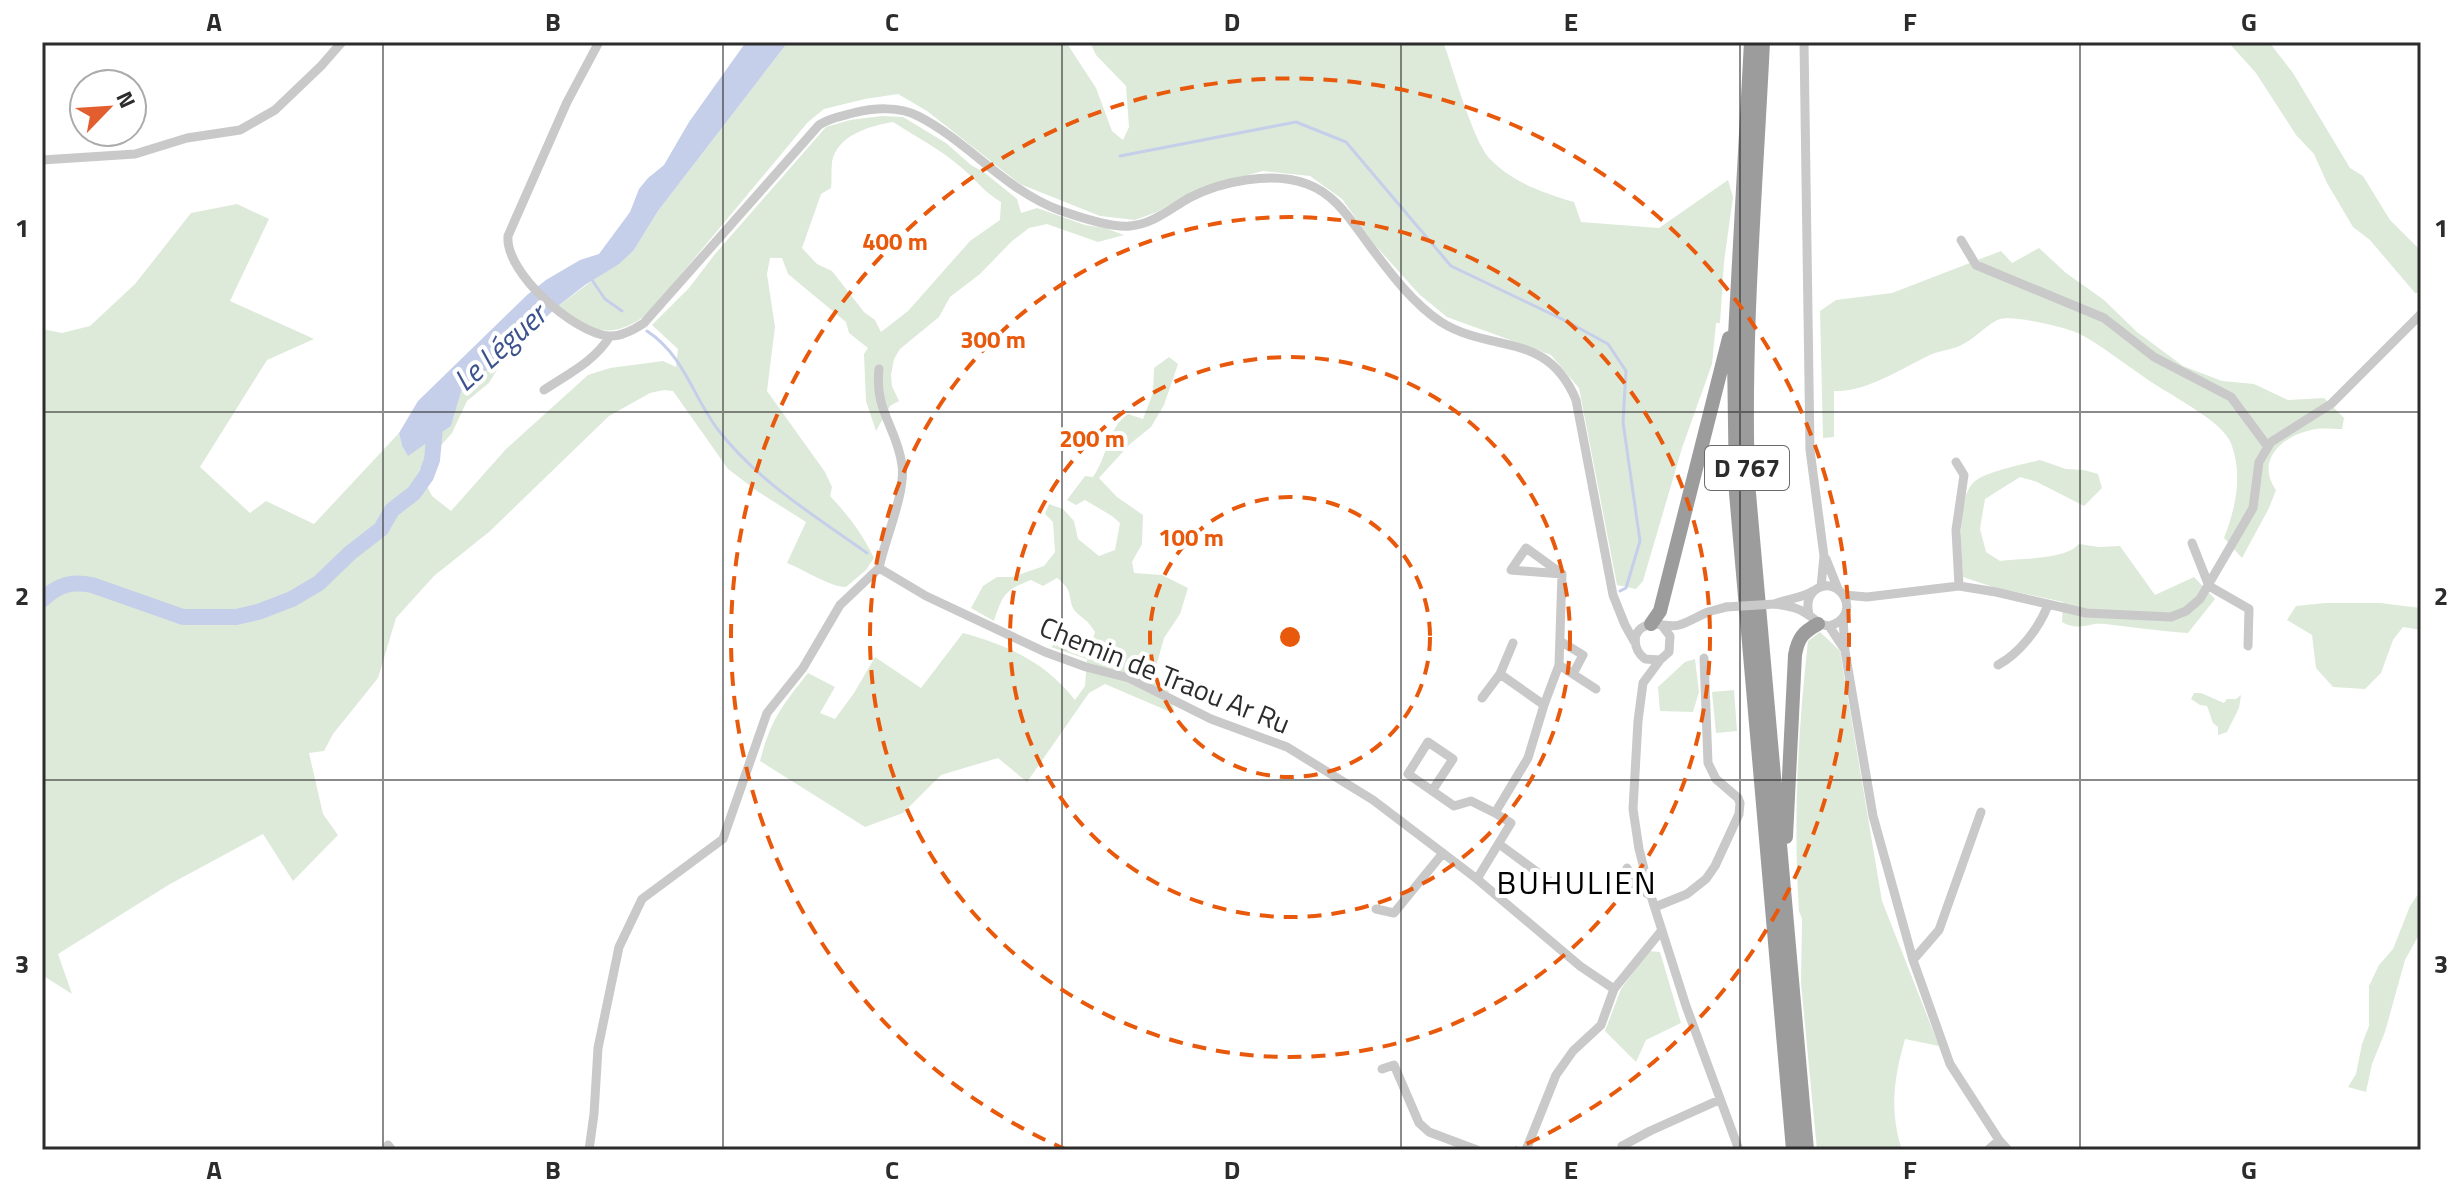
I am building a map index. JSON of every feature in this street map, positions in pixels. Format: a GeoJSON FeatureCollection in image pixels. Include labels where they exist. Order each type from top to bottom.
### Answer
{"type":"FeatureCollection","features":[{"type":"Feature","properties":{"kind":"highway","name":"D 767"},"geometry":{"type":"LineString","coordinates":[[1751,42],[1734,397],[1736,493],[1793,1150]]}},
{"type":"Feature","properties":{"kind":"highway","name":"D 767"},"geometry":{"type":"LineString","coordinates":[[1763,42],[1746,424],[1753,555],[1807,1150]]}},
{"type":"Feature","properties":{"kind":"highway"},"geometry":{"type":"LineString","coordinates":[[1653,626],[1660,611],[1737,310]]}},
{"type":"Feature","properties":{"kind":"highway","name":"D 767"},"geometry":{"type":"LineString","coordinates":[[1784,894],[1795,655],[1801,635],[1819,622]]}},
{"type":"Feature","properties":{"kind":"street"},"geometry":{"type":"LineString","coordinates":[[42,160],[135,154],[187,138],[240,130],[275,110],[342,42]]}},
{"type":"Feature","properties":{"kind":"street"},"geometry":{"type":"LineString","coordinates":[[599,42],[567,102],[508,236],[510,253],[527,280],[562,314],[593,332],[610,336],[636,328],[660,307],[819,125],[862,111],[887,109],[917,115],[1027,195],[1059,210],[1120,226],[1138,225],[1158,218],[1206,190],[1272,179],[1304,182],[1339,205],[1398,282],[1441,322],[1468,334],[1531,351],[1546,359],[1561,373],[1570,384],[1576,400],[1613,595],[1634,641],[1643,683],[1633,809],[1639,849],[1662,930],[1739,1150]]}},
{"type":"Feature","properties":{"kind":"street"},"geometry":{"type":"LineString","coordinates":[[1804,42],[1810,450],[1824,556],[1819,589],[1808,601],[1819,622],[1845,651]]}},
{"type":"Feature","properties":{"kind":"street"},"geometry":{"type":"LineString","coordinates":[[1961,240],[1976,265],[2104,318],[2154,357],[2231,397],[2268,447]]}},
{"type":"Feature","properties":{"kind":"street"},"geometry":{"type":"LineString","coordinates":[[1634,641],[1639,630],[1653,626],[1687,622],[1726,607],[1775,604],[1803,598],[1827,586],[1867,597],[1959,586],[2086,613],[2171,617],[2186,611],[2209,586],[2253,508],[2259,462],[2271,442],[2331,404],[2421,314]]}},
{"type":"Feature","properties":{"kind":"street"},"geometry":{"type":"LineString","coordinates":[[544,390],[603,349],[610,336]]}},
{"type":"Feature","properties":{"kind":"street"},"geometry":{"type":"LineString","coordinates":[[589,1150],[598,1048],[619,947],[642,899],[723,839],[767,713],[803,668],[840,605],[879,568],[903,477],[898,449],[879,400],[879,369]]}},
{"type":"Feature","properties":{"kind":"street"},"geometry":{"type":"LineString","coordinates":[[1956,462],[1964,475],[1956,530],[1959,586]]}},
{"type":"Feature","properties":{"kind":"street"},"geometry":{"type":"LineString","coordinates":[[2192,543],[2209,586],[2249,609],[2248,646]]}},
{"type":"Feature","properties":{"kind":"street"},"geometry":{"type":"LineString","coordinates":[[1526,548],[1562,574],[1524,571],[1511,570],[1526,548]]}},
{"type":"Feature","properties":{"kind":"street"},"geometry":{"type":"LineString","coordinates":[[1824,556],[1847,600],[1845,651],[1873,816],[1913,960],[1950,1064],[2008,1150]]}},
{"type":"Feature","properties":{"kind":"street","name":"Chemin de Traou Ar Ru"},"geometry":{"type":"LineString","coordinates":[[879,568],[951,609],[1045,652],[1129,678],[1211,719],[1287,747],[1373,800],[1477,879],[1580,966],[1614,989]]}},
{"type":"Feature","properties":{"kind":"street"},"geometry":{"type":"LineString","coordinates":[[1495,813],[1528,758],[1559,665],[1562,574]]}},
{"type":"Feature","properties":{"kind":"street"},"geometry":{"type":"LineString","coordinates":[[1775,604],[1819,622],[1845,616],[1867,597]]}},
{"type":"Feature","properties":{"kind":"street"},"geometry":{"type":"LineString","coordinates":[[1998,665],[2010,658],[2042,621],[2048,605]]}},
{"type":"Feature","properties":{"kind":"street"},"geometry":{"type":"LineString","coordinates":[[1620,616],[1633,625],[1653,626],[1670,636],[1671,647]]}},
{"type":"Feature","properties":{"kind":"street"},"geometry":{"type":"LineString","coordinates":[[1643,683],[1665,657],[1687,622]]}},
{"type":"Feature","properties":{"kind":"street"},"geometry":{"type":"LineString","coordinates":[[1560,641],[1583,655],[1573,674]]}},
{"type":"Feature","properties":{"kind":"street"},"geometry":{"type":"LineString","coordinates":[[1482,698],[1500,674],[1513,643]]}},
{"type":"Feature","properties":{"kind":"street"},"geometry":{"type":"LineString","coordinates":[[1637,652],[1645,659],[1660,660]]}},
{"type":"Feature","properties":{"kind":"street"},"geometry":{"type":"LineString","coordinates":[[1655,907],[1687,894],[1706,879],[1733,832],[1741,809],[1738,798],[1716,779],[1708,763],[1704,658]]}},
{"type":"Feature","properties":{"kind":"street"},"geometry":{"type":"LineString","coordinates":[[1559,665],[1596,689]]}},
{"type":"Feature","properties":{"kind":"street"},"geometry":{"type":"LineString","coordinates":[[1500,674],[1544,705]]}},
{"type":"Feature","properties":{"kind":"street"},"geometry":{"type":"LineString","coordinates":[[1432,791],[1453,759],[1428,742],[1408,774],[1432,791],[1454,806],[1471,801],[1511,823],[1477,879]]}},
{"type":"Feature","properties":{"kind":"street"},"geometry":{"type":"LineString","coordinates":[[1913,960],[1939,930],[1981,812]]}},
{"type":"Feature","properties":{"kind":"street"},"geometry":{"type":"LineString","coordinates":[[1499,844],[1556,886]]}},
{"type":"Feature","properties":{"kind":"street"},"geometry":{"type":"LineString","coordinates":[[1376,909],[1394,913],[1443,853]]}},
{"type":"Feature","properties":{"kind":"street"},"geometry":{"type":"LineString","coordinates":[[1627,868],[1635,886],[1651,896]]}},
{"type":"Feature","properties":{"kind":"street"},"geometry":{"type":"LineString","coordinates":[[1526,1150],[1556,1075],[1573,1051],[1601,1025],[1614,989],[1662,930]]}},
{"type":"Feature","properties":{"kind":"street"},"geometry":{"type":"LineString","coordinates":[[1382,1069],[1394,1065],[1419,1123],[1429,1132],[1477,1150]]}},
{"type":"Feature","properties":{"kind":"street"},"geometry":{"type":"LineString","coordinates":[[1622,1146],[1719,1100]]}},
{"type":"Feature","properties":{"kind":"street"},"geometry":{"type":"LineString","coordinates":[[1988,1150],[1999,1140]]}},
{"type":"Feature","properties":{"kind":"green space"},"geometry":{"type":"Polygon","coordinates":[[[788,42],[1066,42],[1096,88],[1112,131],[1123,140],[1129,127],[1126,86],[1096,55],[1090,42],[1436,42],[1444,44],[1471,123],[1491,160],[1519,181],[1574,202],[1581,222],[1659,228],[1728,180],[1733,197],[1720,323],[1716,323],[1712,364],[1682,448],[1643,581],[1636,589],[1617,585],[1579,388],[1551,355],[1447,317],[1420,295],[1375,245],[1342,199],[1310,176],[1263,171],[1199,188],[1157,212],[1135,220],[1100,216],[1020,184],[927,111],[898,94],[865,99],[824,109],[808,122],[648,314],[622,328],[602,330],[582,322],[558,306],[634,250],[658,211],[788,42]]]}},
{"type":"Feature","properties":{"kind":"green space"},"geometry":{"type":"Polygon","coordinates":[[[2228,42],[2269,42],[2293,73],[2350,168],[2363,176],[2390,220],[2421,251],[2421,293],[2415,293],[2370,240],[2353,227],[2314,154],[2296,135],[2256,73],[2228,42]]]}},
{"type":"Feature","properties":{"kind":"green space"},"geometry":{"type":"Polygon","coordinates":[[[903,117],[946,143],[1017,199],[1021,213],[1037,208],[1124,235],[1098,242],[1047,224],[1029,228],[1012,241],[980,274],[950,297],[939,317],[900,349],[891,375],[899,401],[890,406],[876,431],[866,401],[864,354],[868,348],[849,333],[846,322],[788,274],[782,258],[770,258],[767,274],[775,327],[767,391],[825,472],[832,487],[830,496],[854,525],[874,558],[866,570],[846,587],[787,563],[806,522],[728,469],[673,391],[650,393],[609,416],[489,532],[434,576],[396,618],[378,678],[333,734],[324,751],[309,753],[323,814],[338,835],[293,881],[263,834],[170,884],[58,954],[72,994],[42,975],[42,329],[62,333],[90,326],[135,284],[191,213],[237,204],[269,219],[230,301],[314,339],[267,360],[200,467],[250,513],[266,501],[314,524],[399,433],[408,455],[451,426],[462,389],[506,355],[489,383],[467,401],[452,433],[419,470],[432,496],[451,511],[506,449],[588,375],[610,368],[663,361],[676,367],[678,349],[652,325],[689,288],[826,127],[850,120],[903,117]],[[893,122],[856,133],[840,145],[832,162],[831,188],[821,194],[802,248],[817,264],[832,271],[864,312],[875,320],[881,332],[908,311],[970,241],[1000,220],[1001,202],[946,156],[893,122]]]}},
{"type":"Feature","properties":{"kind":"green space"},"geometry":{"type":"Polygon","coordinates":[[[2039,248],[2066,273],[2104,300],[2137,332],[2183,366],[2222,381],[2254,384],[2288,400],[2324,398],[2344,418],[2342,429],[2304,432],[2276,449],[2269,468],[2276,490],[2242,558],[2224,538],[2235,503],[2237,479],[2235,455],[2225,434],[2205,416],[2095,343],[2062,328],[2027,320],[2000,319],[1961,345],[1930,355],[1871,384],[1834,391],[1834,437],[1823,438],[1820,311],[1836,300],[1892,293],[2001,251],[2012,263],[2039,248]]]}},
{"type":"Feature","properties":{"kind":"green space"},"geometry":{"type":"Polygon","coordinates":[[[1169,357],[1178,364],[1164,405],[1151,427],[1130,444],[1099,478],[1117,497],[1143,515],[1142,544],[1132,562],[1134,573],[1162,575],[1188,588],[1180,614],[1164,638],[1152,681],[1168,689],[1175,714],[1105,684],[1089,693],[1027,782],[998,758],[941,775],[903,813],[865,827],[760,761],[778,714],[808,673],[835,687],[820,713],[835,719],[875,657],[921,688],[963,633],[1025,657],[1052,676],[1075,700],[1085,686],[1087,659],[1051,647],[1056,643],[1076,652],[1089,651],[1095,632],[1073,608],[1063,583],[1057,578],[1043,586],[1031,580],[1010,590],[994,621],[971,608],[983,586],[997,577],[1012,577],[1044,566],[1055,552],[1053,522],[1045,514],[1049,504],[1063,509],[1074,521],[1078,539],[1099,556],[1115,550],[1120,523],[1085,500],[1076,505],[1067,500],[1085,476],[1093,477],[1121,420],[1128,414],[1143,419],[1153,393],[1154,368],[1169,357]]]}},
{"type":"Feature","properties":{"kind":"green space"},"geometry":{"type":"Polygon","coordinates":[[[2040,460],[2066,469],[2098,474],[2102,488],[2084,506],[2037,482],[2020,477],[1985,499],[1980,529],[1986,552],[2000,561],[2053,556],[2079,544],[2120,546],[2155,595],[2194,577],[2215,599],[2188,633],[2105,624],[2074,626],[2062,622],[2063,602],[1993,587],[1963,577],[1961,527],[1969,489],[1975,481],[1988,474],[2040,460]]]}},
{"type":"Feature","properties":{"kind":"green space"},"geometry":{"type":"Polygon","coordinates":[[[2380,603],[2421,608],[2421,630],[2403,627],[2393,640],[2381,673],[2365,689],[2333,687],[2316,668],[2312,635],[2287,620],[2296,606],[2380,603]]]}},
{"type":"Feature","properties":{"kind":"green space"},"geometry":{"type":"Polygon","coordinates":[[[1820,632],[1840,651],[1882,901],[1939,1046],[1905,1039],[1894,1094],[1895,1121],[1902,1150],[1817,1150],[1801,983],[1802,919],[1797,877],[1797,810],[1799,742],[1808,641],[1820,632]]]}},
{"type":"Feature","properties":{"kind":"green space"},"geometry":{"type":"Polygon","coordinates":[[[1695,659],[1699,692],[1693,712],[1660,711],[1658,687],[1685,662],[1695,659]]]}},
{"type":"Feature","properties":{"kind":"green space"},"geometry":{"type":"Polygon","coordinates":[[[1734,690],[1737,731],[1716,733],[1712,692],[1734,690]]]}},
{"type":"Feature","properties":{"kind":"green space"},"geometry":{"type":"Polygon","coordinates":[[[2194,693],[2224,703],[2241,695],[2239,708],[2227,732],[2218,735],[2218,727],[2213,723],[2207,706],[2191,699],[2194,693]]]}},
{"type":"Feature","properties":{"kind":"green space"},"geometry":{"type":"Polygon","coordinates":[[[2421,890],[2421,931],[2405,960],[2366,1092],[2348,1087],[2356,1074],[2369,1026],[2369,986],[2379,965],[2393,949],[2410,906],[2421,890]]]}},
{"type":"Feature","properties":{"kind":"green space"},"geometry":{"type":"Polygon","coordinates":[[[1649,951],[1660,952],[1681,1023],[1646,1040],[1636,1062],[1605,1031],[1621,989],[1649,951]]]}},
{"type":"Feature","properties":{"kind":"water"},"geometry":{"type":"Polygon","coordinates":[[[746,42],[788,42],[658,211],[634,250],[558,306],[506,355],[462,389],[451,426],[408,456],[399,433],[418,401],[527,295],[580,260],[599,254],[630,212],[639,189],[664,165],[689,122],[746,42]]]}},
{"type":"Feature","properties":{"kind":"waterway"},"geometry":{"type":"LineString","coordinates":[[1120,156],[1296,122],[1346,142],[1451,266],[1608,344],[1626,371],[1623,422],[1640,541],[1626,588],[1620,591]]}},
{"type":"Feature","properties":{"kind":"waterway"},"geometry":{"type":"LineString","coordinates":[[592,280],[605,299],[622,311]]}},
{"type":"Feature","properties":{"kind":"waterway"},"geometry":{"type":"LineString","coordinates":[[647,331],[680,365],[710,418],[735,449],[788,497],[867,553]]}},
{"type":"Feature","properties":{"kind":"waterway","name":"Le Léguer"},"geometry":{"type":"LineString","coordinates":[[42,600],[65,585],[84,584],[183,617],[236,617],[292,599],[319,583],[381,529],[392,510],[414,493],[432,460],[436,416]]}},
{"type":"Feature","properties":{"kind":"district","name":"BUHULIEN"},"geometry":{"type":"Point","coordinates":[1577,883]}}]}
